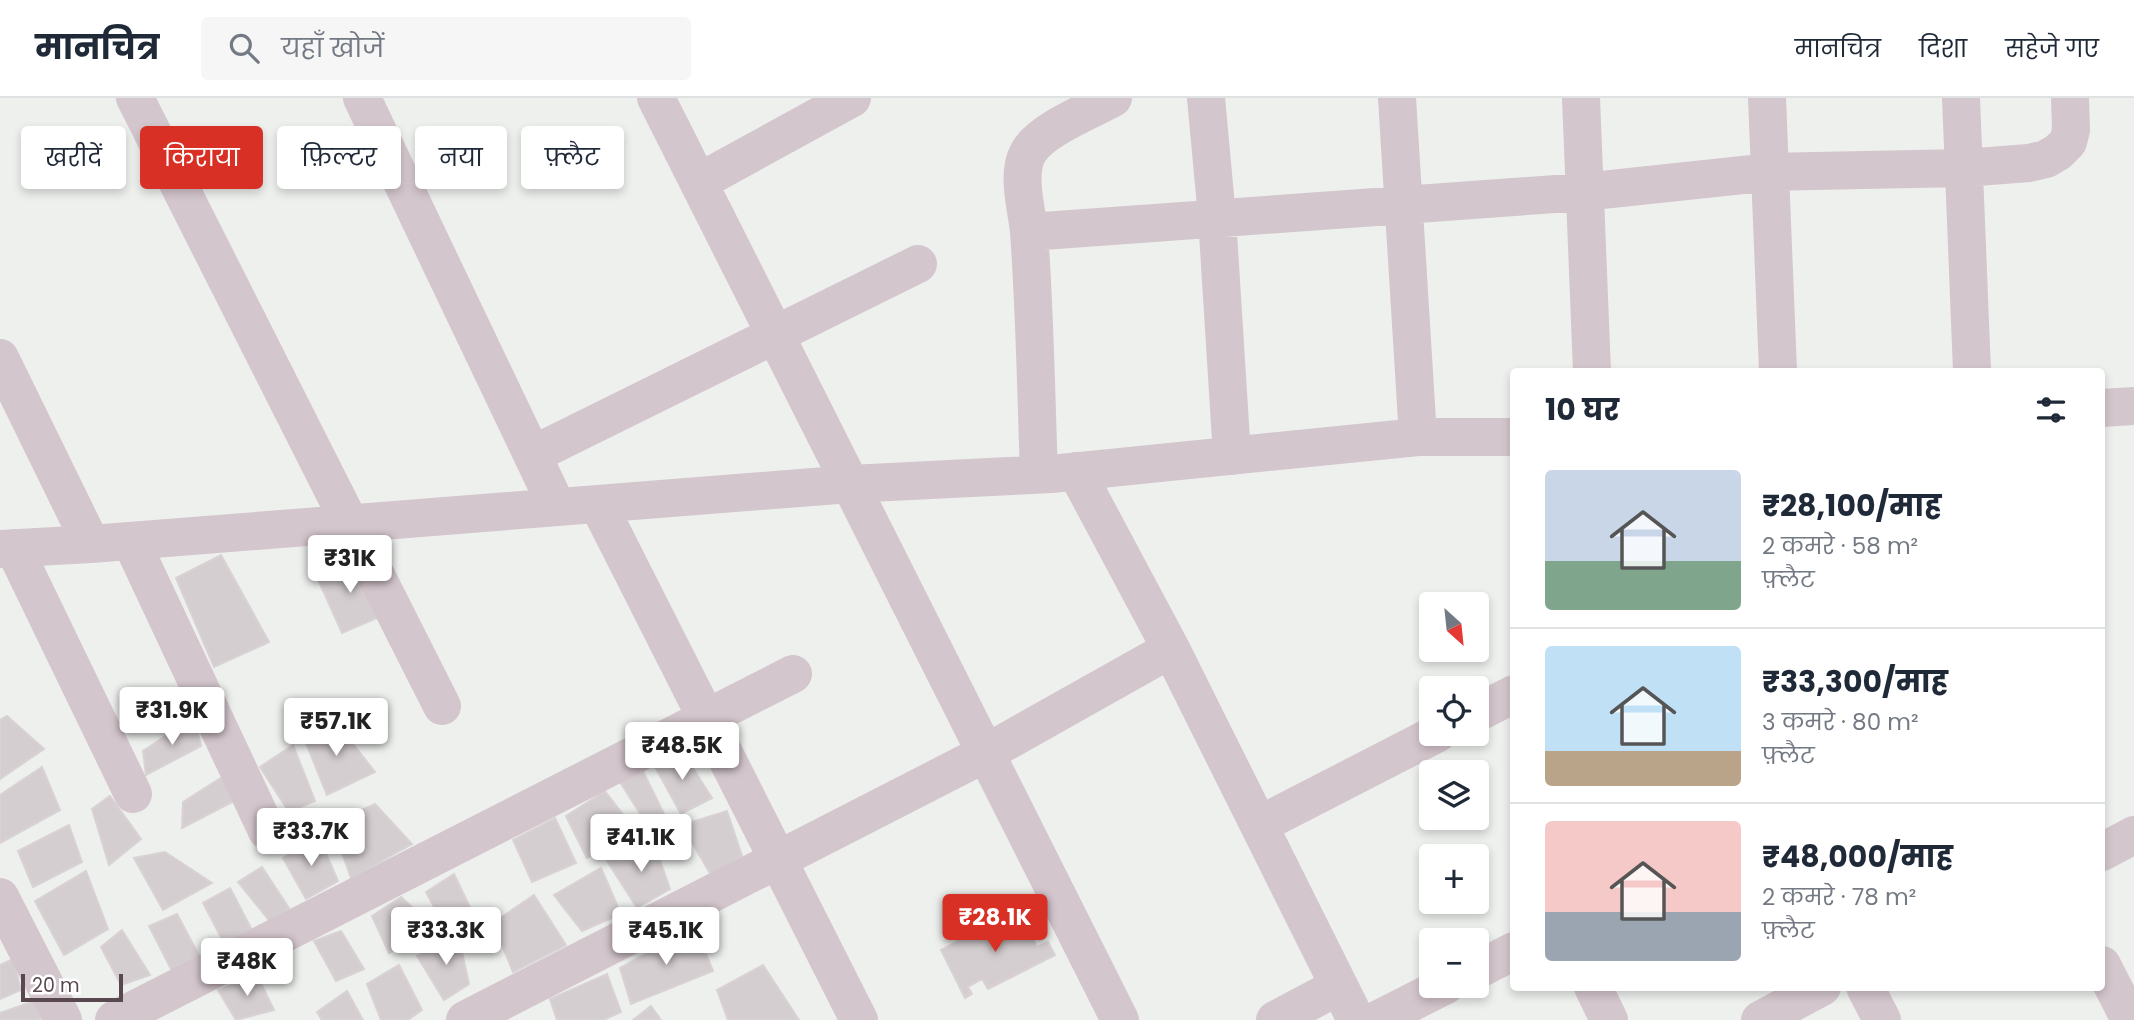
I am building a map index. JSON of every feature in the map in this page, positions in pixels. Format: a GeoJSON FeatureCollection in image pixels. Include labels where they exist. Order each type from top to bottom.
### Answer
{"type":"FeatureCollection","features":[{"type":"Feature","properties":{"kind":"street"},"geometry":{"type":"LineString","coordinates":[[135,98],[442,706]]}},
{"type":"Feature","properties":{"kind":"street"},"geometry":{"type":"LineString","coordinates":[[656,98],[1120,1020]]}},
{"type":"Feature","properties":{"kind":"street"},"geometry":{"type":"LineString","coordinates":[[699,182],[852,98]]}},
{"type":"Feature","properties":{"kind":"street"},"geometry":{"type":"LineString","coordinates":[[1113,98],[1039,139],[1028,152],[1023,179],[1058,473],[1171,649],[1356,1020]]}},
{"type":"Feature","properties":{"kind":"street"},"geometry":{"type":"LineString","coordinates":[[1206,98],[1217,217],[1232,456]]}},
{"type":"Feature","properties":{"kind":"street"},"geometry":{"type":"LineString","coordinates":[[1397,98],[1418,437]]}},
{"type":"Feature","properties":{"kind":"street"},"geometry":{"type":"LineString","coordinates":[[1581,98],[1592,368]]}},
{"type":"Feature","properties":{"kind":"street"},"geometry":{"type":"LineString","coordinates":[[1767,98],[1778,368]]}},
{"type":"Feature","properties":{"kind":"street"},"geometry":{"type":"LineString","coordinates":[[1961,98],[1972,368]]}},
{"type":"Feature","properties":{"kind":"street"},"geometry":{"type":"LineString","coordinates":[[1029,232],[1583,192],[1771,172],[1964,168],[2029,163],[2046,159],[2068,142],[2071,130],[2070,98]]}},
{"type":"Feature","properties":{"kind":"street"},"geometry":{"type":"LineString","coordinates":[[364,99],[557,507]]}},
{"type":"Feature","properties":{"kind":"street"},"geometry":{"type":"LineString","coordinates":[[531,455],[918,264]]}},
{"type":"Feature","properties":{"kind":"street"},"geometry":{"type":"LineString","coordinates":[[0,358],[91,544]]}},
{"type":"Feature","properties":{"kind":"street"},"geometry":{"type":"LineString","coordinates":[[2105,408],[2134,406]]}},
{"type":"Feature","properties":{"kind":"street"},"geometry":{"type":"LineString","coordinates":[[132,794],[7,549],[850,484],[1058,473],[1418,437],[1510,437]]}},
{"type":"Feature","properties":{"kind":"street"},"geometry":{"type":"LineString","coordinates":[[598,504],[859,1020]]}},
{"type":"Feature","properties":{"kind":"street"},"geometry":{"type":"LineString","coordinates":[[131,541],[267,831]]}},
{"type":"Feature","properties":{"kind":"street"},"geometry":{"type":"LineString","coordinates":[[465,1020],[986,753],[1171,649]]}},
{"type":"Feature","properties":{"kind":"street"},"geometry":{"type":"LineString","coordinates":[[114,1020],[793,674]]}},
{"type":"Feature","properties":{"kind":"street"},"geometry":{"type":"LineString","coordinates":[[1489,707],[1510,696]]}},
{"type":"Feature","properties":{"kind":"street"},"geometry":{"type":"LineString","coordinates":[[1259,825],[1419,743]]}},
{"type":"Feature","properties":{"kind":"street"},"geometry":{"type":"LineString","coordinates":[[2105,850],[2134,835]]}},
{"type":"Feature","properties":{"kind":"street"},"geometry":{"type":"LineString","coordinates":[[0,897],[63,1020]]}},
{"type":"Feature","properties":{"kind":"street"},"geometry":{"type":"LineString","coordinates":[[1489,964],[1510,953]]}},
{"type":"Feature","properties":{"kind":"street"},"geometry":{"type":"LineString","coordinates":[[2105,971],[2130,1020]]}},
{"type":"Feature","properties":{"kind":"street"},"geometry":{"type":"LineString","coordinates":[[1275,1020],[1339,986]]}},
{"type":"Feature","properties":{"kind":"street"},"geometry":{"type":"LineString","coordinates":[[1595,991],[1609,1020]]}},
{"type":"Feature","properties":{"kind":"street"},"geometry":{"type":"LineString","coordinates":[[1759,1020],[1814,991]]}},
{"type":"Feature","properties":{"kind":"street"},"geometry":{"type":"LineString","coordinates":[[1867,991],[1882,1020]]}},
{"type":"Feature","properties":{"kind":"street"},"geometry":{"type":"LineString","coordinates":[[1377,1020],[1420,998]]}},
{"type":"Feature","properties":{"kind":"building"},"geometry":{"type":"Polygon","coordinates":[[[221,555],[269,642],[214,667],[176,578],[221,555]]]}},
{"type":"Feature","properties":{"kind":"building"},"geometry":{"type":"Polygon","coordinates":[[[358,556],[384,615],[342,633],[316,575],[358,556]]]}},
{"type":"Feature","properties":{"kind":"building"},"geometry":{"type":"Polygon","coordinates":[[[7,716],[44,749],[0,779],[0,720],[7,716]]]}},
{"type":"Feature","properties":{"kind":"building"},"geometry":{"type":"Polygon","coordinates":[[[194,717],[201,746],[146,775],[143,751],[194,717]]]}},
{"type":"Feature","properties":{"kind":"building"},"geometry":{"type":"Polygon","coordinates":[[[335,721],[375,772],[327,795],[304,738],[335,721]]]}},
{"type":"Feature","properties":{"kind":"building"},"geometry":{"type":"Polygon","coordinates":[[[293,745],[315,801],[289,812],[260,767],[293,745]]]}},
{"type":"Feature","properties":{"kind":"building"},"geometry":{"type":"Polygon","coordinates":[[[682,751],[712,798],[681,814],[654,765],[682,751]]]}},
{"type":"Feature","properties":{"kind":"building"},"geometry":{"type":"Polygon","coordinates":[[[42,767],[60,810],[0,843],[0,795],[42,767]]]}},
{"type":"Feature","properties":{"kind":"building"},"geometry":{"type":"Polygon","coordinates":[[[641,767],[664,814],[646,823],[620,782],[641,767]]]}},
{"type":"Feature","properties":{"kind":"building"},"geometry":{"type":"Polygon","coordinates":[[[224,776],[236,800],[182,828],[183,802],[224,776]]]}},
{"type":"Feature","properties":{"kind":"building"},"geometry":{"type":"Polygon","coordinates":[[[605,791],[634,829],[587,858],[566,816],[605,791]]]}},
{"type":"Feature","properties":{"kind":"building"},"geometry":{"type":"Polygon","coordinates":[[[110,796],[141,839],[109,865],[92,809],[110,796]]]}},
{"type":"Feature","properties":{"kind":"building"},"geometry":{"type":"Polygon","coordinates":[[[375,804],[412,844],[351,878],[332,824],[375,804]]]}},
{"type":"Feature","properties":{"kind":"building"},"geometry":{"type":"Polygon","coordinates":[[[727,811],[742,856],[711,875],[682,825],[727,811]]]}},
{"type":"Feature","properties":{"kind":"building"},"geometry":{"type":"Polygon","coordinates":[[[555,818],[576,863],[532,882],[513,840],[555,818]]]}},
{"type":"Feature","properties":{"kind":"building"},"geometry":{"type":"Polygon","coordinates":[[[69,825],[82,862],[33,887],[18,851],[69,825]]]}},
{"type":"Feature","properties":{"kind":"building"},"geometry":{"type":"Polygon","coordinates":[[[319,837],[338,881],[306,899],[283,858],[319,837]]]}},
{"type":"Feature","properties":{"kind":"building"},"geometry":{"type":"Polygon","coordinates":[[[654,843],[670,889],[637,908],[607,861],[654,843]]]}},
{"type":"Feature","properties":{"kind":"building"},"geometry":{"type":"Polygon","coordinates":[[[165,852],[212,883],[163,910],[134,858],[165,852]]]}},
{"type":"Feature","properties":{"kind":"building"},"geometry":{"type":"Polygon","coordinates":[[[262,867],[289,908],[272,924],[238,882],[262,867]]]}},
{"type":"Feature","properties":{"kind":"building"},"geometry":{"type":"Polygon","coordinates":[[[601,868],[621,914],[582,931],[554,895],[601,868]]]}},
{"type":"Feature","properties":{"kind":"building"},"geometry":{"type":"Polygon","coordinates":[[[86,871],[108,929],[64,955],[35,901],[86,871]]]}},
{"type":"Feature","properties":{"kind":"building"},"geometry":{"type":"Polygon","coordinates":[[[454,874],[476,920],[446,929],[426,892],[454,874]]]}},
{"type":"Feature","properties":{"kind":"building"},"geometry":{"type":"Polygon","coordinates":[[[230,888],[252,930],[225,945],[203,903],[230,888]]]}},
{"type":"Feature","properties":{"kind":"building"},"geometry":{"type":"Polygon","coordinates":[[[534,895],[566,945],[513,972],[493,923],[534,895]]]}},
{"type":"Feature","properties":{"kind":"building"},"geometry":{"type":"Polygon","coordinates":[[[401,897],[435,928],[389,953],[372,916],[401,897]]]}},
{"type":"Feature","properties":{"kind":"building"},"geometry":{"type":"Polygon","coordinates":[[[1017,910],[1037,947],[1048,942],[1055,955],[988,989],[982,979],[968,987],[972,994],[965,998],[941,950],[1017,910]]]}},
{"type":"Feature","properties":{"kind":"building"},"geometry":{"type":"Polygon","coordinates":[[[177,914],[201,959],[172,971],[149,926],[177,914]]]}},
{"type":"Feature","properties":{"kind":"building"},"geometry":{"type":"Polygon","coordinates":[[[695,927],[713,971],[631,1004],[620,968],[695,927]]]}},
{"type":"Feature","properties":{"kind":"building"},"geometry":{"type":"Polygon","coordinates":[[[122,930],[150,975],[121,985],[101,947],[122,930]]]}},
{"type":"Feature","properties":{"kind":"building"},"geometry":{"type":"Polygon","coordinates":[[[341,931],[364,969],[336,981],[314,941],[341,931]]]}},
{"type":"Feature","properties":{"kind":"building"},"geometry":{"type":"Polygon","coordinates":[[[458,934],[469,984],[444,1000],[417,956],[458,934]]]}},
{"type":"Feature","properties":{"kind":"building"},"geometry":{"type":"Polygon","coordinates":[[[13,959],[21,990],[0,999],[0,965],[13,959]]]}},
{"type":"Feature","properties":{"kind":"building"},"geometry":{"type":"Polygon","coordinates":[[[399,965],[422,1010],[408,1020],[381,1020],[367,984],[399,965]]]}},
{"type":"Feature","properties":{"kind":"building"},"geometry":{"type":"Polygon","coordinates":[[[763,965],[799,1020],[728,1020],[717,990],[763,965]]]}},
{"type":"Feature","properties":{"kind":"building"},"geometry":{"type":"Polygon","coordinates":[[[607,974],[621,1012],[603,1020],[557,1020],[550,999],[607,974]]]}},
{"type":"Feature","properties":{"kind":"building"},"geometry":{"type":"Polygon","coordinates":[[[257,975],[274,1010],[236,1020],[218,990],[257,975]]]}},
{"type":"Feature","properties":{"kind":"building"},"geometry":{"type":"Polygon","coordinates":[[[347,991],[363,1020],[322,1020],[317,1012],[347,991]]]}},
{"type":"Feature","properties":{"kind":"building"},"geometry":{"type":"Polygon","coordinates":[[[37,1000],[40,1020],[0,1020],[0,1013],[37,1000]]]}},
{"type":"Feature","properties":{"kind":"building"},"geometry":{"type":"Polygon","coordinates":[[[651,1006],[661,1020],[633,1020],[651,1006]]]}}]}
